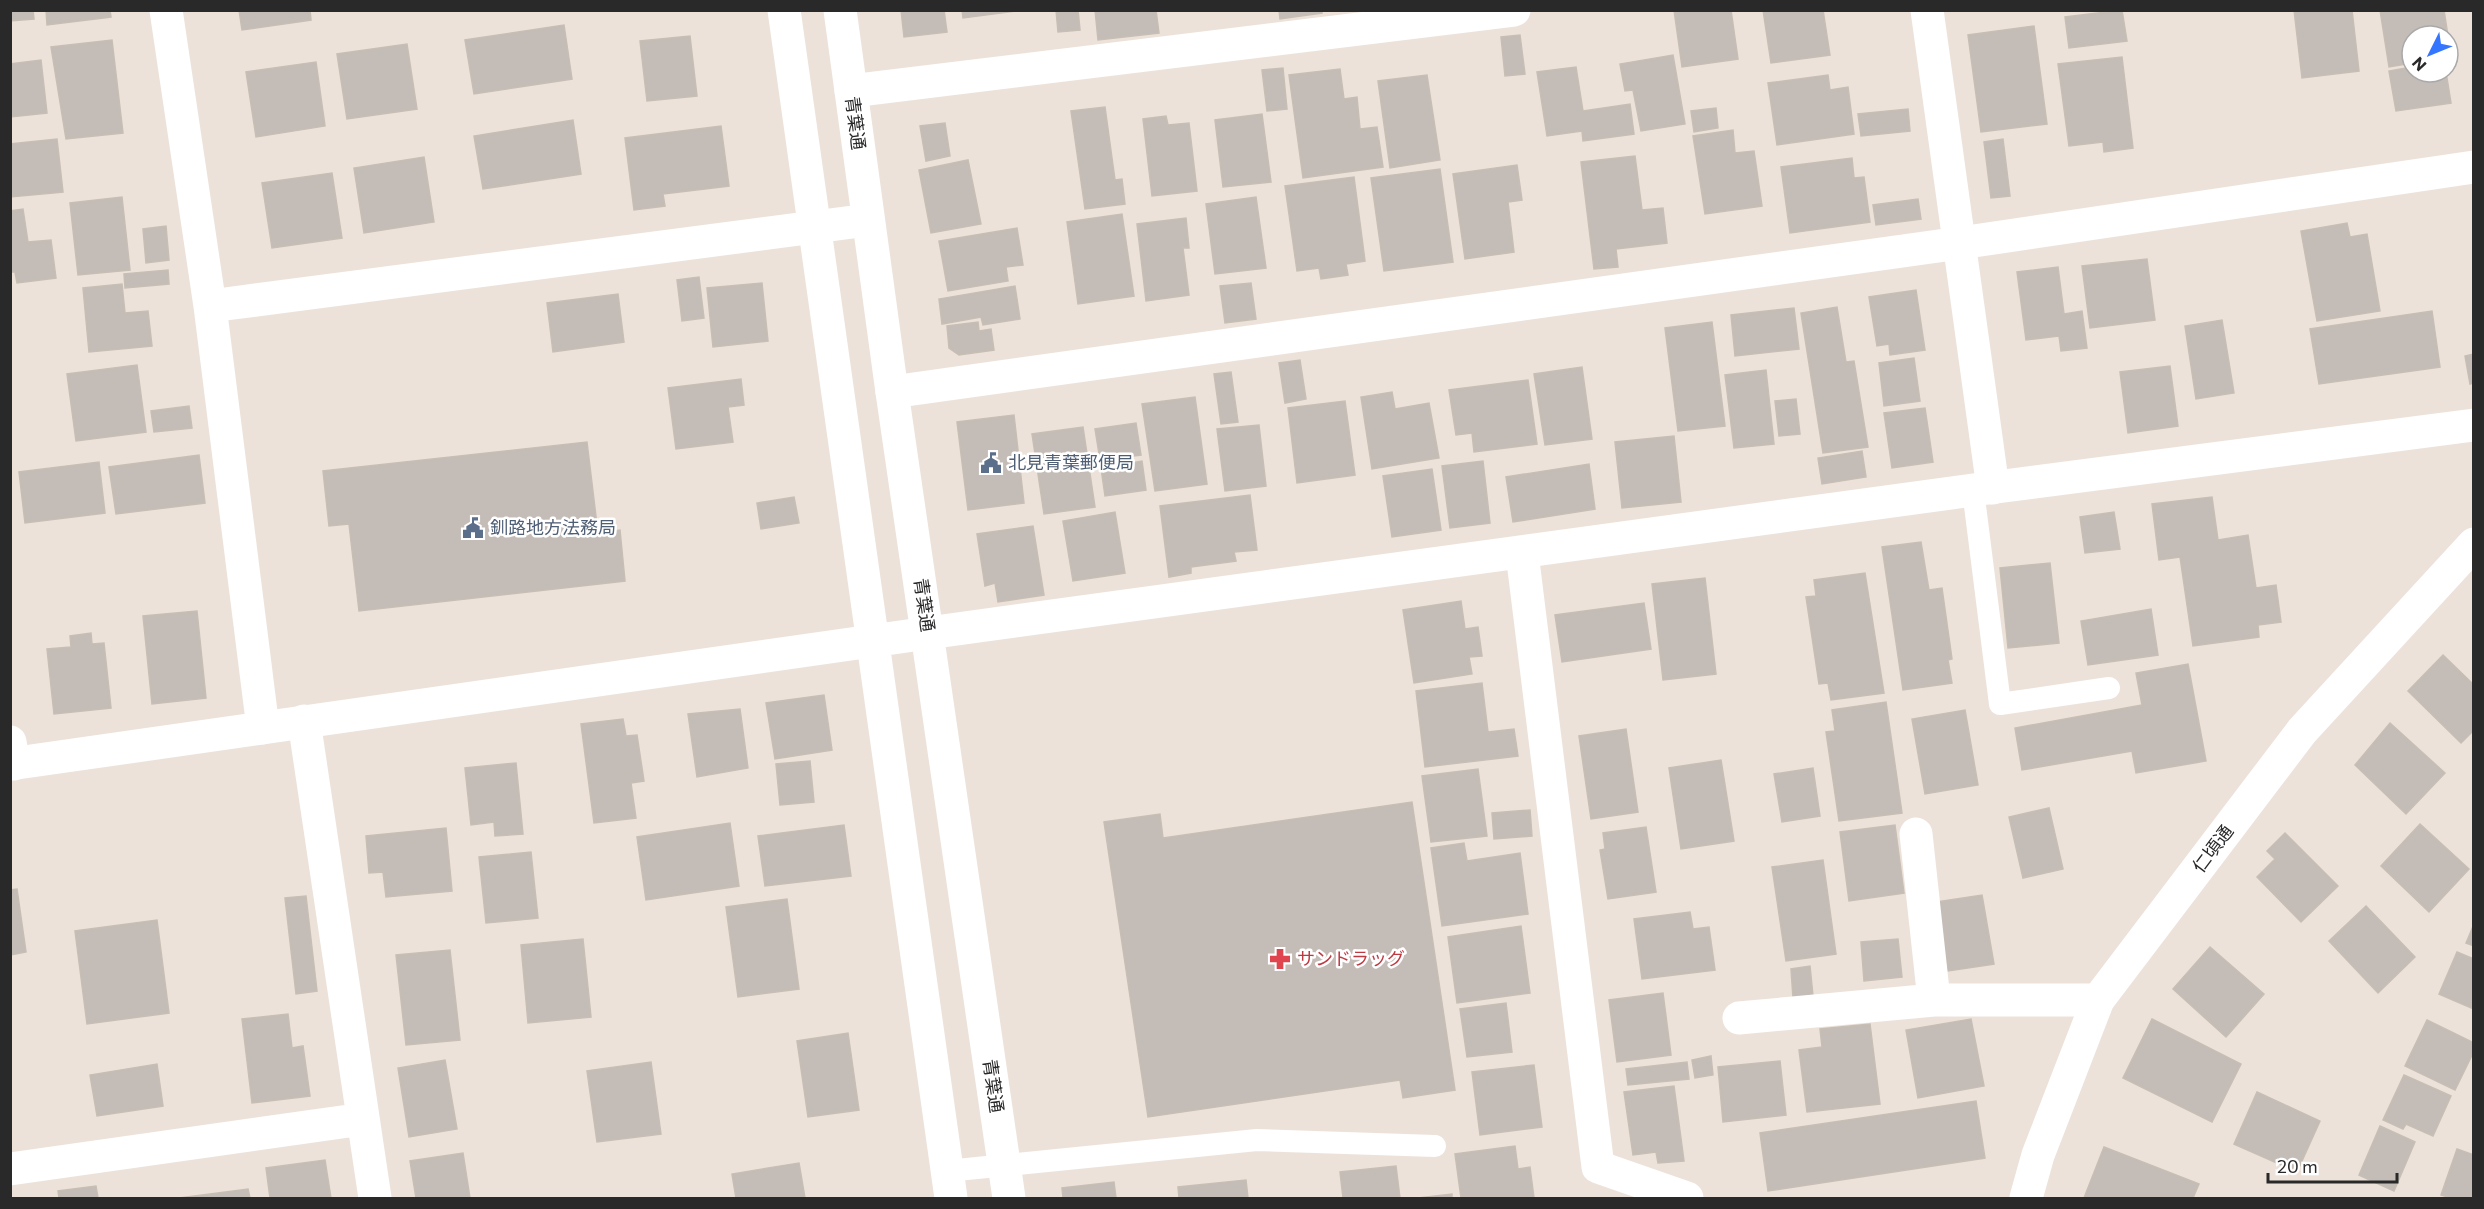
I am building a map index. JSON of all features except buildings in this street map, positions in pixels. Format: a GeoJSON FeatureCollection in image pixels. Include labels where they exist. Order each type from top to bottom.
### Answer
{"type":"FeatureCollection","features":[{"type":"Feature","properties":{"kind":"street"},"geometry":{"type":"LineString","coordinates":[[166,10],[210,306],[263,728]]}},
{"type":"Feature","properties":{"kind":"street"},"geometry":{"type":"LineString","coordinates":[[784,10],[949,1185]]}},
{"type":"Feature","properties":{"kind":"street","name":"青葉通"},"geometry":{"type":"LineString","coordinates":[[840,10],[892,392],[1009,1198]]}},
{"type":"Feature","properties":{"kind":"street"},"geometry":{"type":"LineString","coordinates":[[851,91],[1514,10]]}},
{"type":"Feature","properties":{"kind":"street"},"geometry":{"type":"LineString","coordinates":[[1927,10],[1960,243],[1983,489]]}},
{"type":"Feature","properties":{"kind":"street"},"geometry":{"type":"LineString","coordinates":[[892,392],[1960,243],[2474,167]]}},
{"type":"Feature","properties":{"kind":"street"},"geometry":{"type":"LineString","coordinates":[[210,306],[868,220]]}},
{"type":"Feature","properties":{"kind":"street"},"geometry":{"type":"LineString","coordinates":[[12,757],[263,728],[928,633],[1983,489],[2474,425]]}},
{"type":"Feature","properties":{"kind":"street","name":"仁頃通"},"geometry":{"type":"LineString","coordinates":[[2026,1198],[2038,1155],[2098,1000],[2302,731],[2474,544]]}},
{"type":"Feature","properties":{"kind":"street"},"geometry":{"type":"LineString","coordinates":[[1522,552],[1598,1167],[1687,1198]]}},
{"type":"Feature","properties":{"kind":"street"},"geometry":{"type":"LineString","coordinates":[[304,721],[375,1198]]}},
{"type":"Feature","properties":{"kind":"street"},"geometry":{"type":"LineString","coordinates":[[1916,834],[1934,1000]]}},
{"type":"Feature","properties":{"kind":"street"},"geometry":{"type":"LineString","coordinates":[[1738,1018],[1934,1000],[2098,1000]]}},
{"type":"Feature","properties":{"kind":"street"},"geometry":{"type":"LineString","coordinates":[[10,1169],[363,1119]]}},
{"type":"Feature","properties":{"kind":"lane"},"geometry":{"type":"LineString","coordinates":[[1983,489],[2000,704],[2109,688]]}},
{"type":"Feature","properties":{"kind":"lane"},"geometry":{"type":"LineString","coordinates":[[949,1185],[1004,1164],[1257,1140],[1435,1146]]}},
{"type":"Feature","properties":{"kind":"place","name":"北見青葉郵便局"},"geometry":{"type":"Point","coordinates":[991,463]}},
{"type":"Feature","properties":{"kind":"place","name":"釧路地方法務局"},"geometry":{"type":"Point","coordinates":[473,528]}},
{"type":"Feature","properties":{"kind":"place","name":"サンドラッグ"},"geometry":{"type":"Point","coordinates":[1280,959]}}]}
